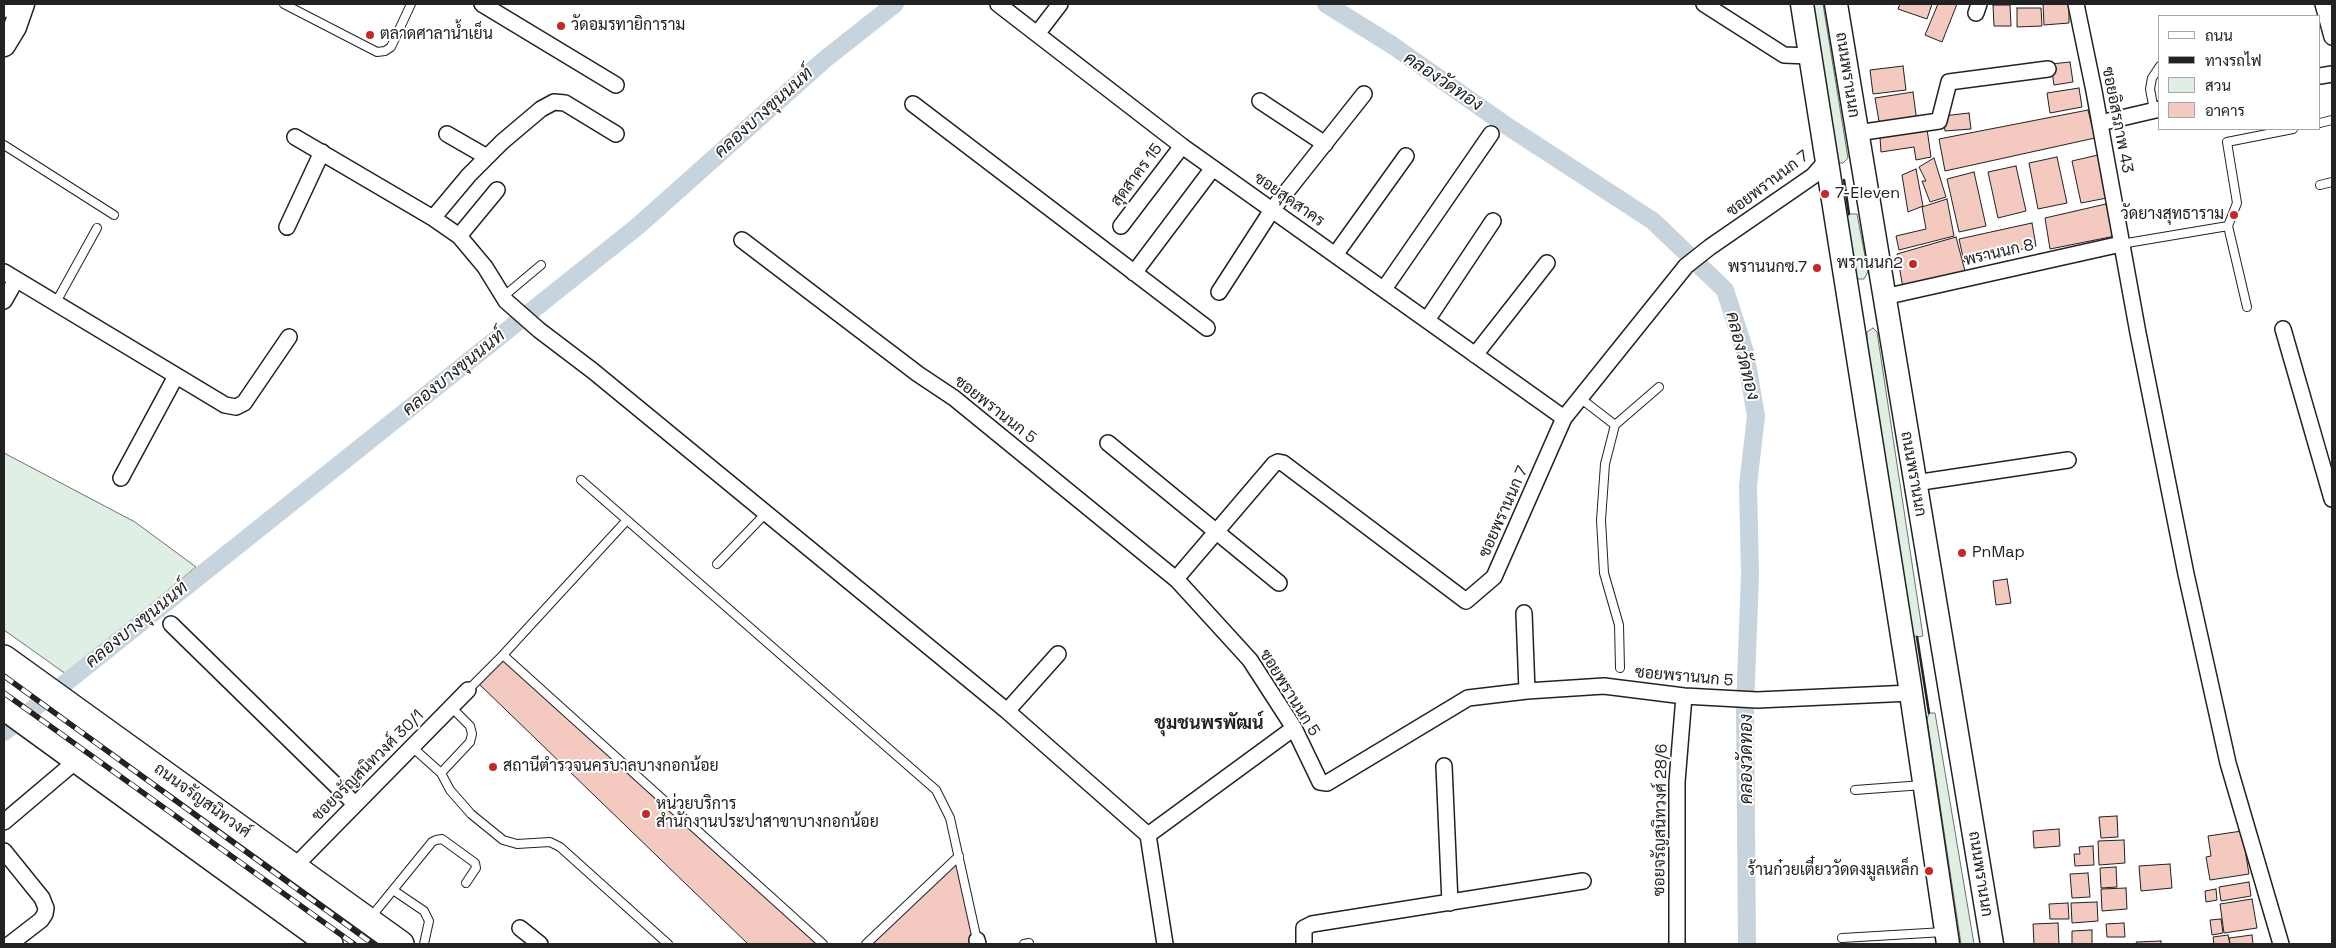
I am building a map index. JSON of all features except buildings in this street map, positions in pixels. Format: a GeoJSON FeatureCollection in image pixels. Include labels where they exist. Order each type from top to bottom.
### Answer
{"type":"FeatureCollection","features":[{"type":"Feature","properties":{"kind":"main road"},"geometry":{"type":"LineString","coordinates":[[4,45],[15,26],[23,4]]}},
{"type":"Feature","properties":{"kind":"main road","name":"ถนนพรานนก"},"geometry":{"type":"LineString","coordinates":[[1802,4],[1911,693],[1947,938]]}},
{"type":"Feature","properties":{"kind":"main road","name":"ถนนพรานนก"},"geometry":{"type":"LineString","coordinates":[[1836,4],[1887,321],[1992,944]]}},
{"type":"Feature","properties":{"kind":"main road"},"geometry":{"type":"LineString","coordinates":[[1827,160],[1835,170],[1841,172],[1850,168],[1856,159],[1857,137]]}},
{"type":"Feature","properties":{"kind":"main road"},"geometry":{"type":"LineString","coordinates":[[1844,268],[1855,283],[1862,286],[1869,285],[1876,278],[1877,256]]}},
{"type":"Feature","properties":{"kind":"main road"},"geometry":{"type":"LineString","coordinates":[[1855,334],[1860,323],[1870,316],[1877,315],[1887,321]]}},
{"type":"Feature","properties":{"kind":"main road","name":"ถนนจรัญสนิทวงศ์"},"geometry":{"type":"LineString","coordinates":[[12,664],[401,944]]}},
{"type":"Feature","properties":{"kind":"main road"},"geometry":{"type":"LineString","coordinates":[[4,707],[330,944]]}},
{"type":"Feature","properties":{"kind":"main road"},"geometry":{"type":"LineString","coordinates":[[230,873],[252,837]]}},
{"type":"Feature","properties":{"kind":"street"},"geometry":{"type":"LineString","coordinates":[[482,4],[616,85]]}},
{"type":"Feature","properties":{"kind":"street","name":"ซอยสุดสาคร"},"geometry":{"type":"LineString","coordinates":[[998,4],[1182,146],[1427,320],[1460,336],[1475,355],[1564,418]]}},
{"type":"Feature","properties":{"kind":"street"},"geometry":{"type":"LineString","coordinates":[[1037,34],[1060,4]]}},
{"type":"Feature","properties":{"kind":"street"},"geometry":{"type":"LineString","coordinates":[[1704,4],[1784,55],[1810,56]]}},
{"type":"Feature","properties":{"kind":"street","name":"ซอยอิสรภาพ 43"},"geometry":{"type":"LineString","coordinates":[[2076,4],[2188,583],[2228,763],[2264,894],[2281,944]]}},
{"type":"Feature","properties":{"kind":"street"},"geometry":{"type":"LineString","coordinates":[[2323,4],[2332,37]]}},
{"type":"Feature","properties":{"kind":"street"},"geometry":{"type":"LineString","coordinates":[[1857,137],[1939,121],[1949,82],[2048,69]]}},
{"type":"Feature","properties":{"kind":"street"},"geometry":{"type":"LineString","coordinates":[[1219,292],[1272,210],[1364,94]]}},
{"type":"Feature","properties":{"kind":"street"},"geometry":{"type":"LineString","coordinates":[[1260,101],[1325,144]]}},
{"type":"Feature","properties":{"kind":"street"},"geometry":{"type":"LineString","coordinates":[[433,218],[486,157],[541,109],[554,102],[565,102],[616,134]]}},
{"type":"Feature","properties":{"kind":"street"},"geometry":{"type":"LineString","coordinates":[[913,104],[1207,328]]}},
{"type":"Feature","properties":{"kind":"street"},"geometry":{"type":"LineString","coordinates":[[2100,123],[2157,109]]}},
{"type":"Feature","properties":{"kind":"street"},"geometry":{"type":"LineString","coordinates":[[447,134],[486,157]]}},
{"type":"Feature","properties":{"kind":"street"},"geometry":{"type":"LineString","coordinates":[[1384,289],[1491,134]]}},
{"type":"Feature","properties":{"kind":"street"},"geometry":{"type":"LineString","coordinates":[[295,137],[433,218],[459,236],[485,267],[505,299],[539,330],[593,371],[1007,711],[1148,835],[1165,944]]}},
{"type":"Feature","properties":{"kind":"street","name":"สุดสาคร 15"},"geometry":{"type":"LineString","coordinates":[[1121,226],[1182,146]]}},
{"type":"Feature","properties":{"kind":"street"},"geometry":{"type":"LineString","coordinates":[[286,228],[322,152]]}},
{"type":"Feature","properties":{"kind":"street"},"geometry":{"type":"LineString","coordinates":[[1335,255],[1406,156]]}},
{"type":"Feature","properties":{"kind":"street","name":"ซอยพรานนก 7"},"geometry":{"type":"LineString","coordinates":[[1181,573],[1274,464],[1283,463],[1466,601],[1494,577],[1564,418],[1686,266],[1710,247],[1813,176],[1827,160]]}},
{"type":"Feature","properties":{"kind":"street"},"geometry":{"type":"LineString","coordinates":[[1134,273],[1213,168]]}},
{"type":"Feature","properties":{"kind":"street"},"geometry":{"type":"LineString","coordinates":[[459,236],[497,190]]}},
{"type":"Feature","properties":{"kind":"street"},"geometry":{"type":"LineString","coordinates":[[1427,320],[1493,221]]}},
{"type":"Feature","properties":{"kind":"street","name":"ซอยพรานนก 5"},"geometry":{"type":"LineString","coordinates":[[742,240],[918,374],[954,398],[1177,580],[1250,660],[1294,728],[1320,782],[1327,783],[1468,698],[1527,691],[1604,686],[1684,696],[1757,700],[1911,693]]}},
{"type":"Feature","properties":{"kind":"street","name":"พรานนก 8"},"geometry":{"type":"LineString","coordinates":[[1884,297],[2121,244]]}},
{"type":"Feature","properties":{"kind":"street"},"geometry":{"type":"LineString","coordinates":[[1475,355],[1547,263]]}},
{"type":"Feature","properties":{"kind":"street"},"geometry":{"type":"LineString","coordinates":[[4,301],[10,276],[225,405],[236,407],[244,403],[289,337]]}},
{"type":"Feature","properties":{"kind":"street"},"geometry":{"type":"LineString","coordinates":[[2283,329],[2332,499]]}},
{"type":"Feature","properties":{"kind":"street"},"geometry":{"type":"LineString","coordinates":[[121,478],[176,376]]}},
{"type":"Feature","properties":{"kind":"street"},"geometry":{"type":"LineString","coordinates":[[1108,443],[1218,531],[1279,583]]}},
{"type":"Feature","properties":{"kind":"street"},"geometry":{"type":"LineString","coordinates":[[1915,483],[2068,460]]}},
{"type":"Feature","properties":{"kind":"street"},"geometry":{"type":"LineString","coordinates":[[1524,613],[1527,691]]}},
{"type":"Feature","properties":{"kind":"street"},"geometry":{"type":"LineString","coordinates":[[172,624],[355,804]]}},
{"type":"Feature","properties":{"kind":"street"},"geometry":{"type":"LineString","coordinates":[[1007,711],[1058,654]]}},
{"type":"Feature","properties":{"kind":"street","name":"ซอยจรัญสนิทวงศ์ 30/1"},"geometry":{"type":"LineString","coordinates":[[294,867],[468,690]]}},
{"type":"Feature","properties":{"kind":"street","name":"ซอยจรัญสนิทวงศ์ 28/6"},"geometry":{"type":"LineString","coordinates":[[1678,944],[1677,782],[1684,696]]}},
{"type":"Feature","properties":{"kind":"street"},"geometry":{"type":"LineString","coordinates":[[1148,835],[1294,728]]}},
{"type":"Feature","properties":{"kind":"street"},"geometry":{"type":"LineString","coordinates":[[4,822],[76,761]]}},
{"type":"Feature","properties":{"kind":"street"},"geometry":{"type":"LineString","coordinates":[[1444,766],[1450,903]]}},
{"type":"Feature","properties":{"kind":"street"},"geometry":{"type":"LineString","coordinates":[[4,851],[42,898],[46,908],[46,914],[41,920],[10,944]]}},
{"type":"Feature","properties":{"kind":"street"},"geometry":{"type":"LineString","coordinates":[[1304,944],[1304,928],[1312,924],[1583,882]]}},
{"type":"Feature","properties":{"kind":"street"},"geometry":{"type":"LineString","coordinates":[[520,928],[540,944]]}},
{"type":"Feature","properties":{"kind":"lane"},"geometry":{"type":"LineString","coordinates":[[284,4],[377,52],[385,51],[391,47],[411,4]]}},
{"type":"Feature","properties":{"kind":"lane"},"geometry":{"type":"LineString","coordinates":[[2157,109],[2150,89],[2152,78],[2158,69]]}},
{"type":"Feature","properties":{"kind":"lane"},"geometry":{"type":"LineString","coordinates":[[2247,307],[2228,226],[2237,203],[2227,142],[2288,130]]}},
{"type":"Feature","properties":{"kind":"lane"},"geometry":{"type":"LineString","coordinates":[[4,145],[114,215]]}},
{"type":"Feature","properties":{"kind":"lane"},"geometry":{"type":"LineString","coordinates":[[2320,185],[2332,182]]}},
{"type":"Feature","properties":{"kind":"lane"},"geometry":{"type":"LineString","coordinates":[[2121,244],[2228,226]]}},
{"type":"Feature","properties":{"kind":"lane"},"geometry":{"type":"LineString","coordinates":[[55,304],[97,228]]}},
{"type":"Feature","properties":{"kind":"lane"},"geometry":{"type":"LineString","coordinates":[[505,299],[541,265]]}},
{"type":"Feature","properties":{"kind":"lane"},"geometry":{"type":"LineString","coordinates":[[1620,668],[1621,636],[1604,573],[1601,520],[1605,464],[1616,425],[1659,387]]}},
{"type":"Feature","properties":{"kind":"lane"},"geometry":{"type":"LineString","coordinates":[[1580,398],[1616,425]]}},
{"type":"Feature","properties":{"kind":"lane"},"geometry":{"type":"LineString","coordinates":[[581,480],[936,790],[950,818],[978,942]]}},
{"type":"Feature","properties":{"kind":"lane"},"geometry":{"type":"LineString","coordinates":[[717,564],[766,513]]}},
{"type":"Feature","properties":{"kind":"lane"},"geometry":{"type":"LineString","coordinates":[[468,690],[503,655],[627,520]]}},
{"type":"Feature","properties":{"kind":"lane"},"geometry":{"type":"LineString","coordinates":[[503,655],[823,944]]}},
{"type":"Feature","properties":{"kind":"lane"},"geometry":{"type":"LineString","coordinates":[[441,773],[470,742],[472,734],[470,726],[452,707]]}},
{"type":"Feature","properties":{"kind":"lane"},"geometry":{"type":"LineString","coordinates":[[412,748],[441,773],[450,790],[471,814],[503,840],[517,844],[550,842],[560,847],[668,944]]}},
{"type":"Feature","properties":{"kind":"lane"},"geometry":{"type":"LineString","coordinates":[[1855,790],[1924,785]]}},
{"type":"Feature","properties":{"kind":"lane"},"geometry":{"type":"LineString","coordinates":[[368,921],[432,842],[442,839],[475,863],[476,868],[466,883]]}},
{"type":"Feature","properties":{"kind":"lane"},"geometry":{"type":"LineString","coordinates":[[866,944],[959,856]]}},
{"type":"Feature","properties":{"kind":"lane"},"geometry":{"type":"LineString","coordinates":[[393,890],[424,911],[429,921],[424,944]]}},
{"type":"Feature","properties":{"kind":"lane"},"geometry":{"type":"LineString","coordinates":[[1842,938],[1947,938]]}},
{"type":"Feature","properties":{"kind":"green space"},"geometry":{"type":"Polygon","coordinates":[[[1810,4],[1823,4],[1848,158],[1843,163],[1838,163],[1810,4]]]}},
{"type":"Feature","properties":{"kind":"green space"},"geometry":{"type":"Polygon","coordinates":[[[1849,214],[1857,214],[1868,272],[1864,279],[1858,279],[1853,271],[1845,221],[1849,214]]]}},
{"type":"Feature","properties":{"kind":"green space"},"geometry":{"type":"Polygon","coordinates":[[[1873,328],[1877,332],[1923,636],[1917,637],[1912,634],[1867,341],[1867,332],[1873,328]]]}},
{"type":"Feature","properties":{"kind":"green space"},"geometry":{"type":"Polygon","coordinates":[[[4,453],[135,522],[196,567],[66,674],[4,630],[4,453]]]}},
{"type":"Feature","properties":{"kind":"green space"},"geometry":{"type":"Polygon","coordinates":[[[1929,713],[1935,713],[1974,944],[1961,944],[1927,719],[1929,713]]]}},
{"type":"Feature","properties":{"kind":"waterway","name":"คลองบางขุนนนท์"},"geometry":{"type":"LineString","coordinates":[[4,732],[638,226],[824,60],[895,4]]}},
{"type":"Feature","properties":{"kind":"waterway","name":"คลองวัดทอง"},"geometry":{"type":"LineString","coordinates":[[1326,4],[1392,45],[1507,126],[1653,221],[1725,290],[1745,352],[1756,416],[1748,485],[1750,574],[1745,708],[1747,944]]}},
{"type":"Feature","properties":{"kind":"railway"},"geometry":{"type":"LineString","coordinates":[[4,676],[373,944]]}},
{"type":"Feature","properties":{"kind":"railway"},"geometry":{"type":"LineString","coordinates":[[4,693],[354,944]]}},
{"type":"Feature","properties":{"kind":"wall"},"geometry":{"type":"LineString","coordinates":[[1844,180],[1849,214]]}},
{"type":"Feature","properties":{"kind":"wall"},"geometry":{"type":"LineString","coordinates":[[1917,637],[1929,713]]}},
{"type":"Feature","properties":{"kind":"place","name":"วัดอมรทายิการาม"},"geometry":{"type":"Point","coordinates":[561,26]}},
{"type":"Feature","properties":{"kind":"place","name":"ตลาดศาลาน้ำเย็น"},"geometry":{"type":"Point","coordinates":[370,35]}},
{"type":"Feature","properties":{"kind":"place","name":"7-Eleven"},"geometry":{"type":"Point","coordinates":[1825,194]}},
{"type":"Feature","properties":{"kind":"place","name":"วัดยางสุทธาราม"},"geometry":{"type":"Point","coordinates":[2234,215]}},
{"type":"Feature","properties":{"kind":"place","name":"พรานนก2"},"geometry":{"type":"Point","coordinates":[1913,264]}},
{"type":"Feature","properties":{"kind":"place","name":"พรานนกซ.7"},"geometry":{"type":"Point","coordinates":[1817,268]}},
{"type":"Feature","properties":{"kind":"place","name":"PnMap"},"geometry":{"type":"Point","coordinates":[1962,553]}},
{"type":"Feature","properties":{"kind":"place","name":"สถานีตำรวจนครบาลบางกอกน้อย"},"geometry":{"type":"Point","coordinates":[493,767]}},
{"type":"Feature","properties":{"kind":"place","name":"หน่วยบริการ สำนักงานประปาสาขาบางกอกน้อย"},"geometry":{"type":"Point","coordinates":[646,814]}},
{"type":"Feature","properties":{"kind":"place","name":"ร้านก๋วยเตี๋ยววัดดงมูลเหล็ก"},"geometry":{"type":"Point","coordinates":[1929,871]}},
{"type":"Feature","properties":{"kind":"district","name":"ชุมชนพรพัฒน์"},"geometry":{"type":"Point","coordinates":[1209,724]}}]}
